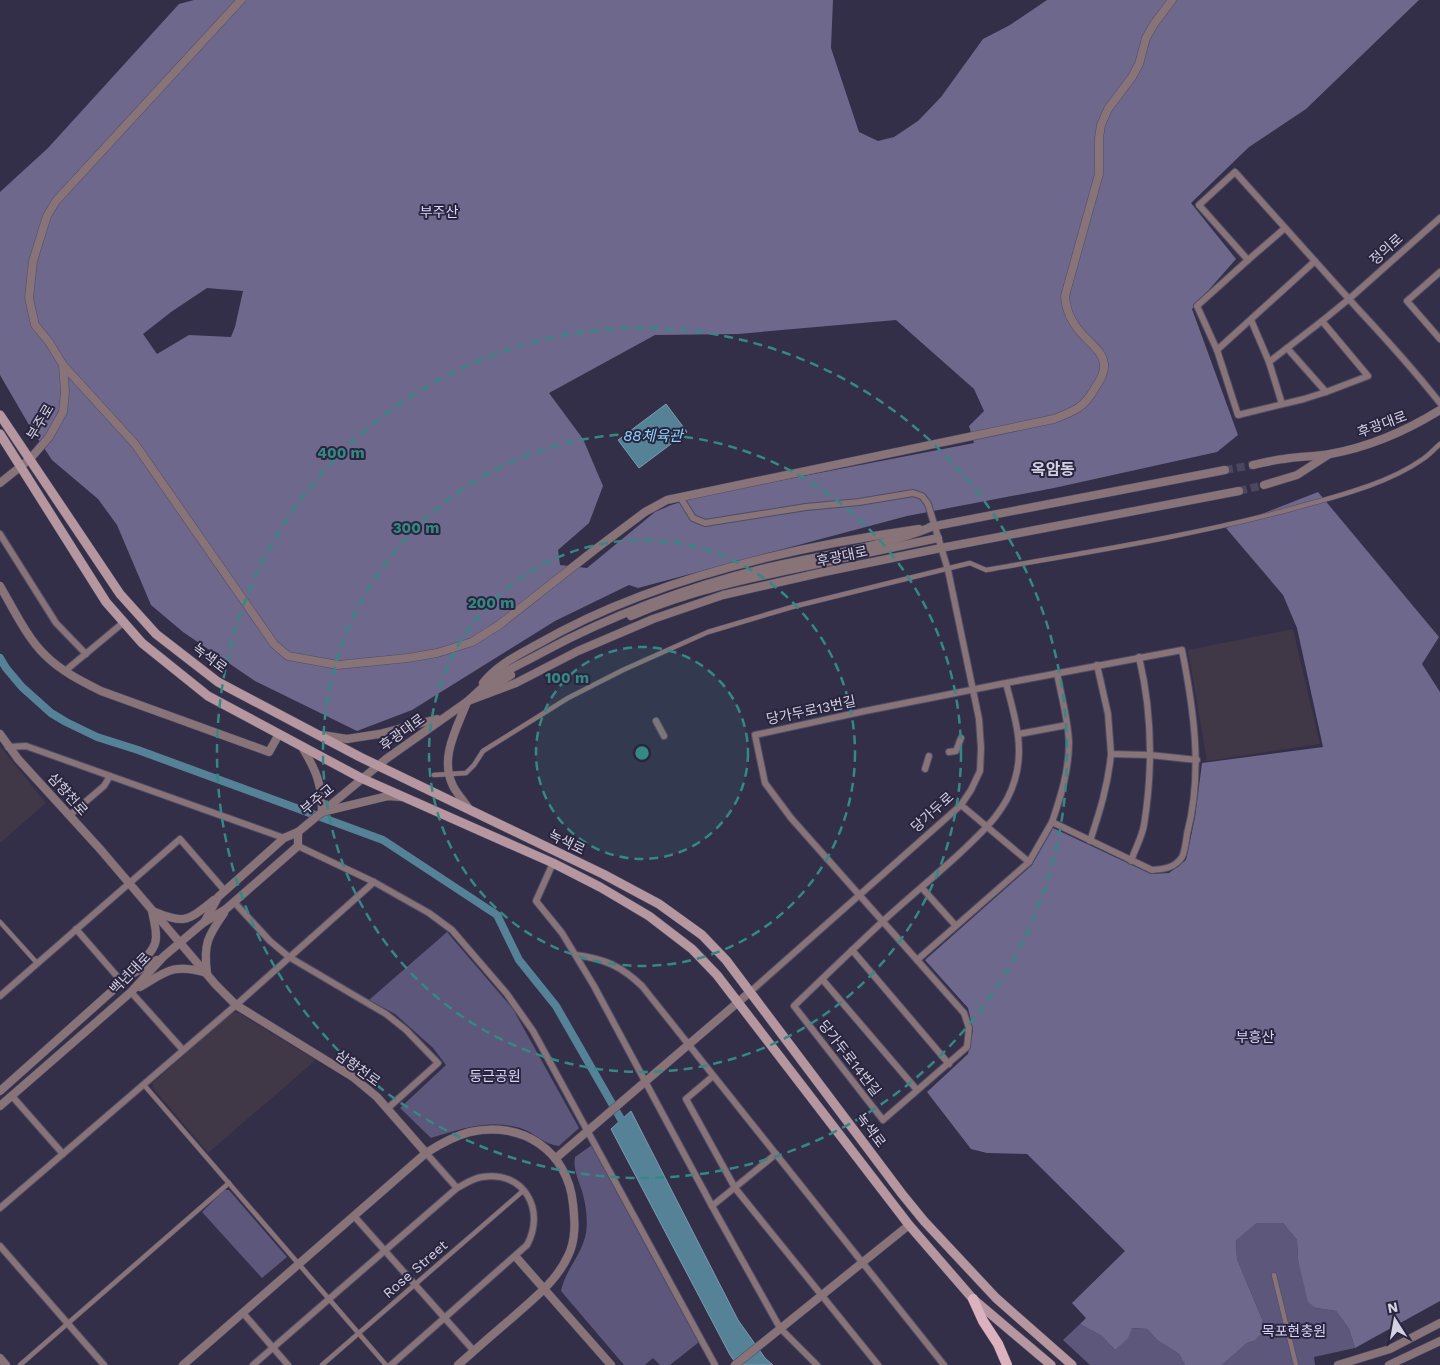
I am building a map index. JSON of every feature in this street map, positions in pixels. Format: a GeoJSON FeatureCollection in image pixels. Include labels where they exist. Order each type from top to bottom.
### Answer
{"type":"FeatureCollection","features":[{"type":"Feature","properties":{"kind":"main road","name":"녹색로"},"geometry":{"type":"LineString","coordinates":[[0,415],[120,594],[156,634],[218,682],[378,766],[603,874],[659,904],[702,935],[726,960],[924,1221],[996,1298],[1072,1365]]}},
{"type":"Feature","properties":{"kind":"main road","name":"녹색로"},"geometry":{"type":"LineString","coordinates":[[0,434],[106,602],[142,643],[208,696],[361,778],[553,863],[600,887],[656,921],[692,949],[717,975],[909,1226],[973,1299],[1051,1365]]}},
{"type":"Feature","properties":{"kind":"main road"},"geometry":{"type":"LineString","coordinates":[[973,1299],[983,1321],[998,1344],[1007,1365]]}},
{"type":"Feature","properties":{"kind":"street"},"geometry":{"type":"LineString","coordinates":[[241,0],[56,201],[47,216],[33,261],[29,298],[36,325],[49,342],[62,365],[135,444],[274,644],[288,656],[338,666],[408,658],[472,642],[499,625],[645,512],[668,500],[1054,419],[1076,410],[1088,400],[1103,376],[1104,362],[1097,349],[1083,336],[1070,316],[1065,296],[1099,174],[1101,125],[1108,109],[1135,71],[1146,38],[1172,0]]}},
{"type":"Feature","properties":{"kind":"street"},"geometry":{"type":"LineString","coordinates":[[1248,260],[1199,205],[1235,172],[1422,379],[1440,403]]}},
{"type":"Feature","properties":{"kind":"street","name":"정의로"},"geometry":{"type":"LineString","coordinates":[[1269,362],[1349,299],[1440,218]]}},
{"type":"Feature","properties":{"kind":"street"},"geometry":{"type":"LineString","coordinates":[[1285,228],[1196,306],[1218,350],[1238,415],[1326,392],[1368,376],[1322,321]]}},
{"type":"Feature","properties":{"kind":"street"},"geometry":{"type":"LineString","coordinates":[[1218,350],[1315,261]]}},
{"type":"Feature","properties":{"kind":"street"},"geometry":{"type":"LineString","coordinates":[[1440,272],[1407,301],[1440,339]]}},
{"type":"Feature","properties":{"kind":"street"},"geometry":{"type":"LineString","coordinates":[[1251,320],[1269,362],[1282,404]]}},
{"type":"Feature","properties":{"kind":"street"},"geometry":{"type":"LineString","coordinates":[[1287,348],[1326,392]]}},
{"type":"Feature","properties":{"kind":"street","name":"부주로"},"geometry":{"type":"LineString","coordinates":[[0,483],[30,459],[49,437],[63,412],[65,392],[62,365]]}},
{"type":"Feature","properties":{"kind":"street","name":"후광대로"},"geometry":{"type":"LineString","coordinates":[[1253,465],[1282,459],[1330,454],[1393,436],[1415,426],[1440,410]]}},
{"type":"Feature","properties":{"kind":"street"},"geometry":{"type":"LineString","coordinates":[[434,775],[466,774],[483,751],[568,698],[623,670],[708,632],[792,607],[970,564],[986,570],[1165,538],[1250,520],[1339,496],[1388,478],[1422,460],[1440,444]]}},
{"type":"Feature","properties":{"kind":"street","name":"후광대로"},"geometry":{"type":"LineString","coordinates":[[1264,485],[1297,475],[1330,454]]}},
{"type":"Feature","properties":{"kind":"street","name":"후광대로"},"geometry":{"type":"LineString","coordinates":[[468,702],[488,675],[503,664],[571,624],[647,593],[714,571],[886,533],[934,526],[1225,470]]}},
{"type":"Feature","properties":{"kind":"street","name":"후광대로"},"geometry":{"type":"LineString","coordinates":[[468,702],[516,683],[578,651],[653,619],[723,595],[940,548],[1239,491]]}},
{"type":"Feature","properties":{"kind":"street","name":"당가두로"},"geometry":{"type":"LineString","coordinates":[[680,497],[693,518],[705,523],[913,493],[922,496],[928,504],[948,570],[979,719],[980,771],[961,805],[858,894],[750,992]]}},
{"type":"Feature","properties":{"kind":"street","name":"후광대로"},"geometry":{"type":"LineString","coordinates":[[468,702],[492,679],[573,636],[646,604],[697,586],[767,568],[845,553],[916,534],[934,526]]}},
{"type":"Feature","properties":{"kind":"street"},"geometry":{"type":"LineString","coordinates":[[0,534],[62,632],[86,654]]}},
{"type":"Feature","properties":{"kind":"street","name":"후광대로"},"geometry":{"type":"LineString","coordinates":[[353,785],[444,717],[499,682],[575,640],[641,612],[705,590],[774,573],[938,538]]}},
{"type":"Feature","properties":{"kind":"street"},"geometry":{"type":"LineString","coordinates":[[0,586],[44,654],[65,671],[101,691],[269,752],[279,734]]}},
{"type":"Feature","properties":{"kind":"street"},"geometry":{"type":"LineString","coordinates":[[65,671],[124,622]]}},
{"type":"Feature","properties":{"kind":"street"},"geometry":{"type":"LineString","coordinates":[[974,688],[1182,650],[1191,696],[1197,760],[1193,812],[1182,857],[1168,869],[1152,870],[1052,822]]}},
{"type":"Feature","properties":{"kind":"street"},"geometry":{"type":"LineString","coordinates":[[1131,861],[1144,827],[1150,755],[1150,726],[1139,657]]}},
{"type":"Feature","properties":{"kind":"street"},"geometry":{"type":"LineString","coordinates":[[1090,840],[1106,792],[1111,754],[1108,714],[1097,665]]}},
{"type":"Feature","properties":{"kind":"street"},"geometry":{"type":"LineString","coordinates":[[917,960],[1029,862],[1052,822],[1067,771],[1069,740],[1057,673]]}},
{"type":"Feature","properties":{"kind":"street"},"geometry":{"type":"LineString","coordinates":[[858,894],[882,922],[922,888],[987,827],[1002,808],[1015,779],[1019,760],[1019,734],[1006,682]]}},
{"type":"Feature","properties":{"kind":"street","name":"당가두로13번길"},"geometry":{"type":"LineString","coordinates":[[858,894],[791,818],[765,784],[755,735],[974,688]]}},
{"type":"Feature","properties":{"kind":"street"},"geometry":{"type":"LineString","coordinates":[[468,702],[448,750],[449,774],[453,786],[470,811]]}},
{"type":"Feature","properties":{"kind":"street"},"geometry":{"type":"LineString","coordinates":[[316,734],[347,739],[379,734],[444,717]]}},
{"type":"Feature","properties":{"kind":"street"},"geometry":{"type":"LineString","coordinates":[[656,721],[664,736]]}},
{"type":"Feature","properties":{"kind":"street"},"geometry":{"type":"LineString","coordinates":[[1019,734],[1067,725]]}},
{"type":"Feature","properties":{"kind":"street","name":"삼향천로"},"geometry":{"type":"LineString","coordinates":[[0,734],[8,747],[236,1005],[346,1072],[388,1108],[426,1153]]}},
{"type":"Feature","properties":{"kind":"street"},"geometry":{"type":"LineString","coordinates":[[948,752],[956,751],[961,738]]}},
{"type":"Feature","properties":{"kind":"street"},"geometry":{"type":"LineString","coordinates":[[8,747],[26,746],[284,838],[225,891],[192,917],[175,920],[152,911]]}},
{"type":"Feature","properties":{"kind":"street"},"geometry":{"type":"LineString","coordinates":[[302,747],[316,772],[320,785],[322,812],[388,796],[404,797]]}},
{"type":"Feature","properties":{"kind":"street"},"geometry":{"type":"LineString","coordinates":[[1111,754],[1150,755],[1197,760]]}},
{"type":"Feature","properties":{"kind":"street"},"geometry":{"type":"LineString","coordinates":[[925,769],[929,756]]}},
{"type":"Feature","properties":{"kind":"street"},"geometry":{"type":"LineString","coordinates":[[70,815],[104,786],[110,776]]}},
{"type":"Feature","properties":{"kind":"street","name":"부주교"},"geometry":{"type":"LineString","coordinates":[[284,838],[298,832],[353,785]]}},
{"type":"Feature","properties":{"kind":"street"},"geometry":{"type":"LineString","coordinates":[[961,805],[1029,862]]}},
{"type":"Feature","properties":{"kind":"street"},"geometry":{"type":"LineString","coordinates":[[163,956],[204,923],[226,909],[298,846],[298,832]]}},
{"type":"Feature","properties":{"kind":"street"},"geometry":{"type":"LineString","coordinates":[[0,996],[180,839],[225,891]]}},
{"type":"Feature","properties":{"kind":"street"},"geometry":{"type":"LineString","coordinates":[[298,846],[374,882],[437,919],[452,930],[521,1012],[588,1130],[715,1365]]}},
{"type":"Feature","properties":{"kind":"street"},"geometry":{"type":"LineString","coordinates":[[553,863],[536,901],[562,933],[594,986],[642,1083],[712,1206],[778,1330],[817,1365]]}},
{"type":"Feature","properties":{"kind":"street"},"geometry":{"type":"LineString","coordinates":[[0,1208],[236,1005],[374,882]]}},
{"type":"Feature","properties":{"kind":"street"},"geometry":{"type":"LineString","coordinates":[[922,888],[956,926]]}},
{"type":"Feature","properties":{"kind":"street"},"geometry":{"type":"LineString","coordinates":[[204,923],[218,897]]}},
{"type":"Feature","properties":{"kind":"street"},"geometry":{"type":"LineString","coordinates":[[234,902],[270,941],[289,957],[386,1014],[406,1030],[438,1064],[388,1108]]}},
{"type":"Feature","properties":{"kind":"street"},"geometry":{"type":"LineString","coordinates":[[183,1050],[131,992],[170,970],[184,968],[206,973],[204,953],[206,944],[210,933],[226,909]]}},
{"type":"Feature","properties":{"kind":"street"},"geometry":{"type":"LineString","coordinates":[[130,975],[154,949],[156,944],[157,936],[152,911]]}},
{"type":"Feature","properties":{"kind":"street"},"geometry":{"type":"LineString","coordinates":[[0,922],[36,963]]}},
{"type":"Feature","properties":{"kind":"street","name":"당가두로14번길"},"geometry":{"type":"LineString","coordinates":[[882,922],[964,1013],[969,1028],[967,1047],[883,1120],[794,1006],[852,950],[882,922]]}},
{"type":"Feature","properties":{"kind":"street"},"geometry":{"type":"LineString","coordinates":[[76,929],[122,982]]}},
{"type":"Feature","properties":{"kind":"street"},"geometry":{"type":"LineString","coordinates":[[852,950],[949,1064]]}},
{"type":"Feature","properties":{"kind":"street"},"geometry":{"type":"LineString","coordinates":[[576,955],[604,960],[625,971],[642,986],[944,1365]]}},
{"type":"Feature","properties":{"kind":"street","name":"백년대로"},"geometry":{"type":"LineString","coordinates":[[1,1088],[130,975],[163,956]]}},
{"type":"Feature","properties":{"kind":"street","name":"백년대로"},"geometry":{"type":"LineString","coordinates":[[0,1106],[131,992],[163,956]]}},
{"type":"Feature","properties":{"kind":"street","name":"당가두로14번길"},"geometry":{"type":"LineString","coordinates":[[822,979],[917,1090]]}},
{"type":"Feature","properties":{"kind":"street"},"geometry":{"type":"LineString","coordinates":[[556,1158],[750,992]]}},
{"type":"Feature","properties":{"kind":"street"},"geometry":{"type":"LineString","coordinates":[[713,1076],[686,1099],[735,1188],[878,1365]]}},
{"type":"Feature","properties":{"kind":"street"},"geometry":{"type":"LineString","coordinates":[[144,1084],[386,1365]]}},
{"type":"Feature","properties":{"kind":"street"},"geometry":{"type":"LineString","coordinates":[[12,1096],[63,1154]]}},
{"type":"Feature","properties":{"kind":"street"},"geometry":{"type":"LineString","coordinates":[[183,1365],[426,1153],[457,1136],[470,1132],[490,1130],[513,1133],[539,1143],[556,1158],[572,1192],[575,1227],[569,1255],[545,1290],[458,1365]]}},
{"type":"Feature","properties":{"kind":"street"},"geometry":{"type":"LineString","coordinates":[[426,1153],[457,1188]]}},
{"type":"Feature","properties":{"kind":"street"},"geometry":{"type":"LineString","coordinates":[[712,1206],[776,1154]]}},
{"type":"Feature","properties":{"kind":"street"},"geometry":{"type":"LineString","coordinates":[[253,1365],[457,1188],[479,1177],[494,1176],[509,1179],[524,1190],[533,1208],[534,1225],[532,1237],[527,1245],[516,1257],[392,1365]]}},
{"type":"Feature","properties":{"kind":"street"},"geometry":{"type":"LineString","coordinates":[[20,1365],[229,1183]]}},
{"type":"Feature","properties":{"kind":"street","name":"Rose Street"},"geometry":{"type":"LineString","coordinates":[[322,1365],[524,1190]]}},
{"type":"Feature","properties":{"kind":"street"},"geometry":{"type":"LineString","coordinates":[[354,1216],[474,1351]]}},
{"type":"Feature","properties":{"kind":"street"},"geometry":{"type":"LineString","coordinates":[[735,1365],[909,1226]]}},
{"type":"Feature","properties":{"kind":"street"},"geometry":{"type":"LineString","coordinates":[[1,1248],[104,1365]]}},
{"type":"Feature","properties":{"kind":"street"},"geometry":{"type":"LineString","coordinates":[[516,1257],[611,1365]]}},
{"type":"Feature","properties":{"kind":"street"},"geometry":{"type":"LineString","coordinates":[[1274,1275],[1296,1365]]}},
{"type":"Feature","properties":{"kind":"street"},"geometry":{"type":"LineString","coordinates":[[242,1313],[288,1365]]}},
{"type":"Feature","properties":{"kind":"street"},"geometry":{"type":"LineString","coordinates":[[1338,1365],[1390,1349],[1440,1323]]}},
{"type":"Feature","properties":{"kind":"street"},"geometry":{"type":"LineString","coordinates":[[1389,1365],[1440,1341]]}},
{"type":"Feature","properties":{"kind":"street"},"geometry":{"type":"LineString","coordinates":[[0,1358],[6,1365]]}},
{"type":"Feature","properties":{"kind":"shaded area"},"geometry":{"type":"Polygon","coordinates":[[[1293,629],[1320,744],[1207,761],[1188,650],[1293,629]]]}},
{"type":"Feature","properties":{"kind":"shaded area"},"geometry":{"type":"Polygon","coordinates":[[[0,746],[46,803],[0,843],[0,746]]]}},
{"type":"Feature","properties":{"kind":"shaded area"},"geometry":{"type":"Polygon","coordinates":[[[232,1012],[239,1013],[316,1060],[208,1153],[153,1088],[153,1083],[232,1012]]]}},
{"type":"Feature","properties":{"kind":"green space","name":"부주산"},"geometry":{"type":"Polygon","coordinates":[[[194,0],[833,0],[831,48],[859,132],[878,141],[894,137],[918,121],[941,97],[983,39],[1010,25],[1047,0],[1419,0],[1306,109],[1249,147],[1191,203],[1236,259],[1192,309],[1238,435],[1217,452],[1054,488],[907,516],[638,588],[629,585],[555,621],[412,710],[357,731],[255,681],[183,632],[151,605],[117,525],[98,499],[52,460],[0,375],[0,192],[48,148],[179,4],[194,0]],[[207,288],[171,312],[143,334],[157,354],[189,335],[231,337],[243,291],[207,288]],[[896,320],[738,334],[655,335],[549,393],[583,439],[603,486],[589,523],[558,550],[560,565],[587,568],[655,512],[671,505],[705,495],[974,443],[969,426],[984,411],[974,389],[896,320]]]}},
{"type":"Feature","properties":{"kind":"green space","name":"부흥산"},"geometry":{"type":"Polygon","coordinates":[[[1318,492],[1439,637],[1422,664],[1440,692],[1440,1301],[1355,1348],[1349,1329],[1336,1311],[1316,1308],[1308,1302],[1298,1260],[1297,1240],[1283,1223],[1257,1223],[1236,1240],[1237,1259],[1262,1319],[1262,1333],[1254,1341],[1247,1343],[1222,1365],[1185,1365],[1179,1354],[1157,1340],[1147,1329],[1132,1328],[1128,1338],[1115,1350],[1102,1336],[1080,1324],[1086,1318],[1072,1303],[1125,1251],[1027,1154],[987,1153],[971,1149],[927,1092],[968,1054],[973,1030],[968,1008],[925,960],[1032,865],[1053,828],[1151,874],[1169,873],[1186,860],[1195,817],[1202,763],[1323,747],[1297,628],[1283,595],[1226,528],[1318,492]]]}},
{"type":"Feature","properties":{"kind":"green space","name":"둥근공원"},"geometry":{"type":"Polygon","coordinates":[[[447,932],[513,1009],[579,1128],[559,1146],[520,1128],[497,1124],[475,1126],[431,1138],[400,1108],[446,1065],[433,1048],[395,1014],[369,1000],[447,932]]]}},
{"type":"Feature","properties":{"kind":"green space"},"geometry":{"type":"Polygon","coordinates":[[[592,1145],[699,1342],[670,1365],[660,1365],[653,1358],[645,1365],[624,1365],[561,1291],[566,1276],[584,1241],[587,1228],[586,1207],[575,1170],[575,1157],[592,1145]]]}},
{"type":"Feature","properties":{"kind":"green space"},"geometry":{"type":"Polygon","coordinates":[[[224,1190],[229,1190],[287,1257],[262,1278],[202,1212],[224,1190]]]}},
{"type":"Feature","properties":{"kind":"green space","name":"목포현충원"},"geometry":{"type":"Polygon","coordinates":[[[1257,1223],[1283,1223],[1297,1240],[1298,1260],[1316,1308],[1336,1311],[1349,1329],[1355,1348],[1314,1357],[1315,1365],[1222,1365],[1247,1343],[1254,1341],[1262,1319],[1237,1259],[1236,1239],[1257,1223]]]}},
{"type":"Feature","properties":{"kind":"green space"},"geometry":{"type":"Polygon","coordinates":[[[1080,1324],[1102,1336],[1115,1350],[1131,1328],[1147,1329],[1157,1340],[1179,1354],[1185,1365],[1090,1365],[1063,1340],[1080,1324]]]}},
{"type":"Feature","properties":{"kind":"water","name":"88체육관"},"geometry":{"type":"Polygon","coordinates":[[[666,404],[687,432],[639,468],[618,440],[666,404]]]}},
{"type":"Feature","properties":{"kind":"water"},"geometry":{"type":"Polygon","coordinates":[[[631,1111],[738,1320],[765,1358],[773,1365],[737,1365],[730,1355],[611,1129],[631,1111]]]}},
{"type":"Feature","properties":{"kind":"waterway"},"geometry":{"type":"LineString","coordinates":[[0,658],[22,687],[51,713],[66,722],[97,737],[138,750],[383,840],[497,915],[519,960],[556,1006],[626,1128]]}},
{"type":"Feature","properties":{"kind":"tunnel"},"geometry":{"type":"LineString","coordinates":[[1225,470],[1253,465]]}},
{"type":"Feature","properties":{"kind":"tunnel"},"geometry":{"type":"LineString","coordinates":[[1239,491],[1264,485]]}},
{"type":"Feature","properties":{"kind":"district","name":"옥암동"},"geometry":{"type":"Point","coordinates":[1053,469]}}]}
